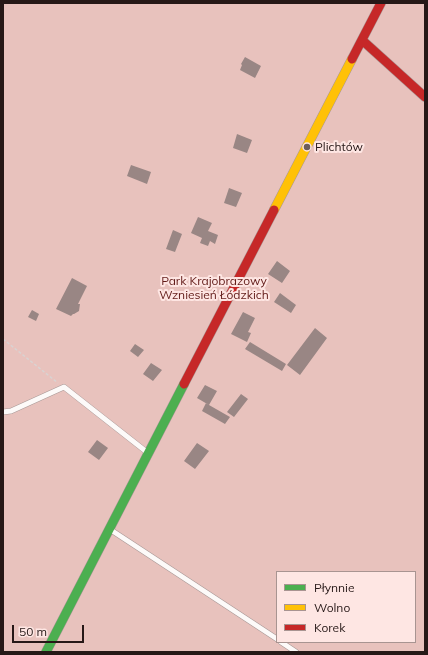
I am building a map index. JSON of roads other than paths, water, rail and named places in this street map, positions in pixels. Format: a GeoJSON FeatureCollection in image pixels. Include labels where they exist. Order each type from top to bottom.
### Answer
{"type":"FeatureCollection","features":[{"type":"Feature","properties":{"kind":"street"},"geometry":{"type":"LineString","coordinates":[[46,652],[381,3]]}},
{"type":"Feature","properties":{"kind":"street"},"geometry":{"type":"LineString","coordinates":[[362,40],[425,97]]}},
{"type":"Feature","properties":{"kind":"lane"},"geometry":{"type":"LineString","coordinates":[[3,412],[11,411],[64,387],[148,454]]}},
{"type":"Feature","properties":{"kind":"lane"},"geometry":{"type":"LineString","coordinates":[[110,528],[276,638]]}},
{"type":"Feature","properties":{"kind":"lane"},"geometry":{"type":"LineString","coordinates":[[282,643],[296,652]]}},
{"type":"Feature","properties":{"kind":"place","name":"Plichtów"},"geometry":{"type":"Point","coordinates":[307,147]}},
{"type":"Feature","properties":{"kind":"park label","name":"Park Krajobrazowy Wzniesień Łódzkich"},"geometry":{"type":"Point","coordinates":[214,288]}}]}
